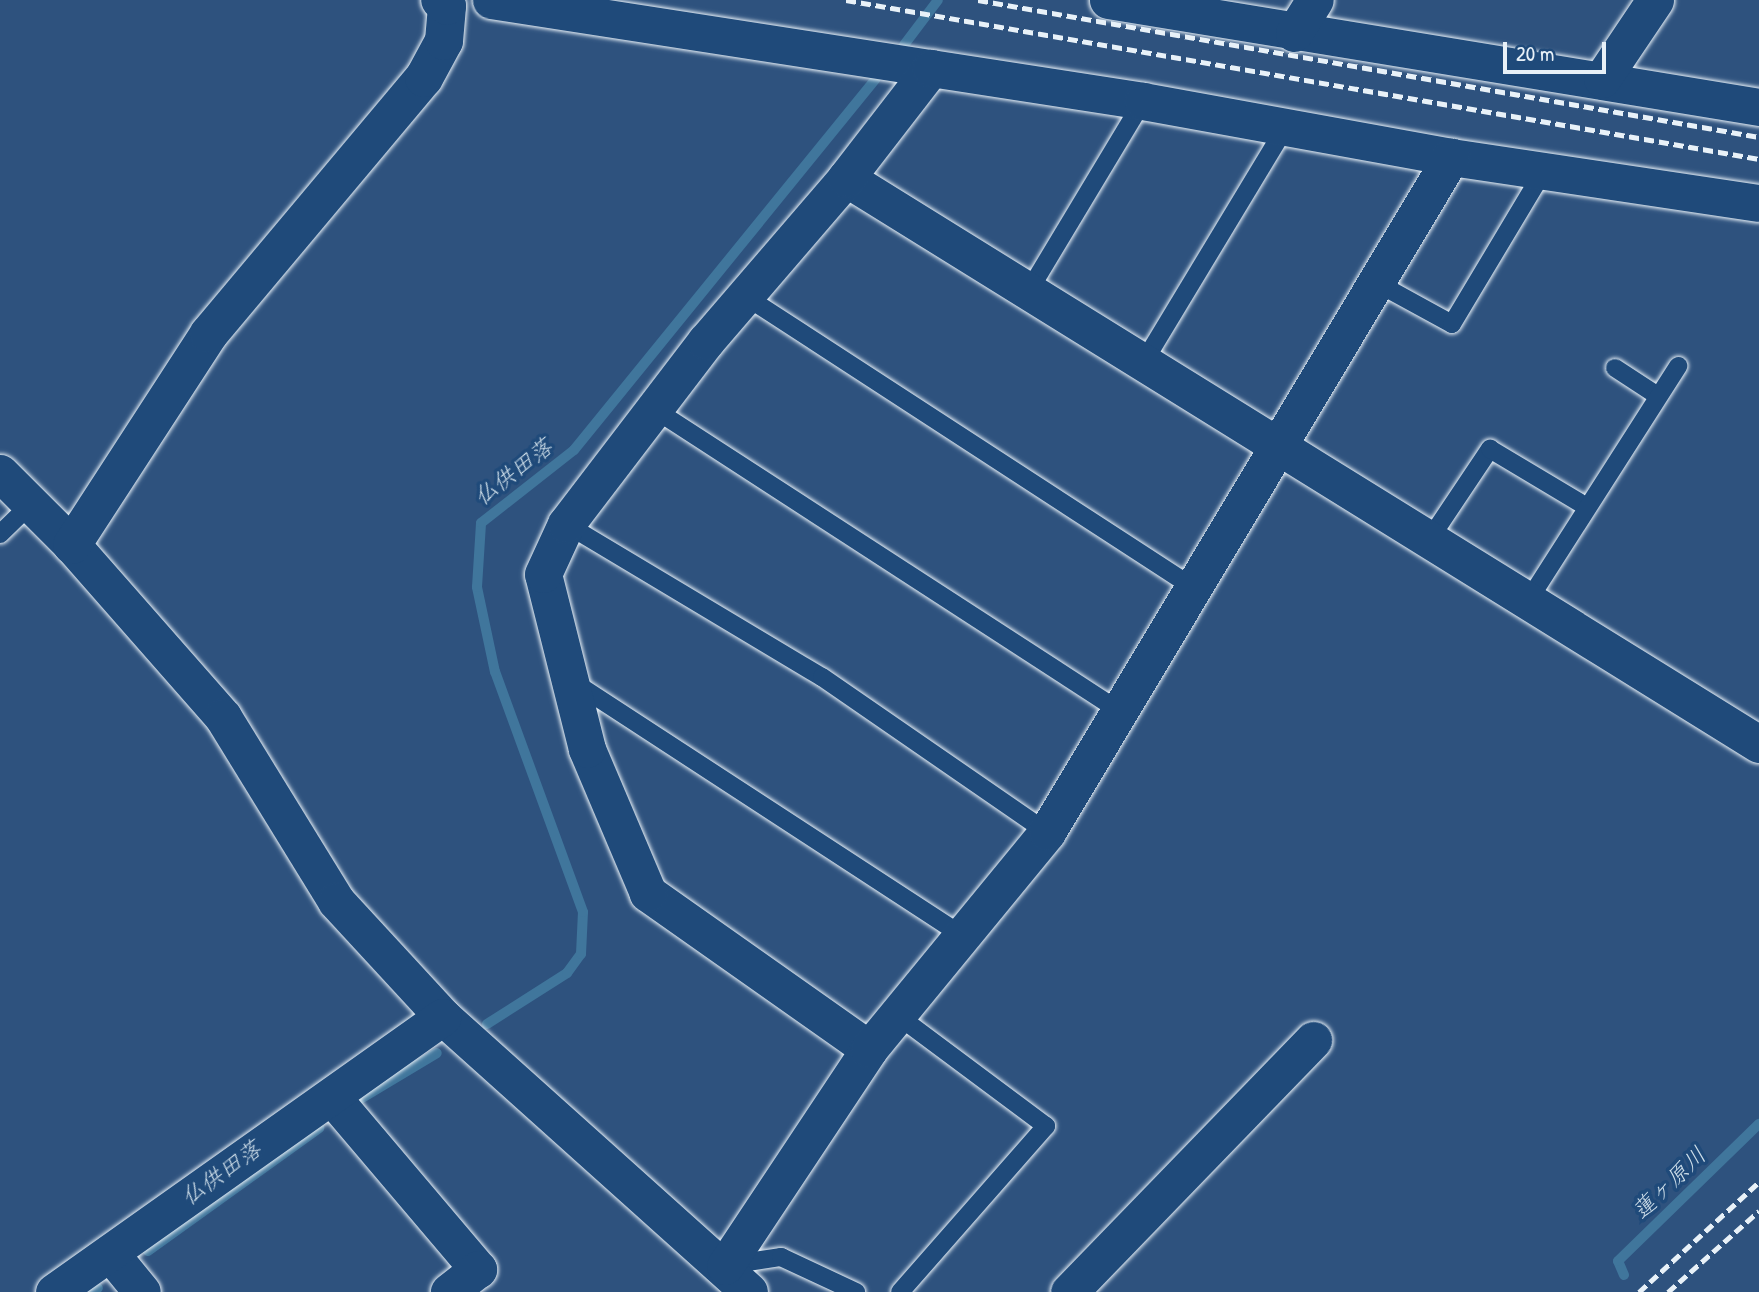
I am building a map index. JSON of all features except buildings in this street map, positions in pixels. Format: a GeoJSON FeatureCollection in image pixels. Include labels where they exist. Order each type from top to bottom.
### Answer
{"type":"FeatureCollection","features":[{"type":"Feature","properties":{"kind":"street"},"geometry":{"type":"LineString","coordinates":[[491,0],[1143,101],[1543,172],[1759,202]]}},
{"type":"Feature","properties":{"kind":"street"},"geometry":{"type":"LineString","coordinates":[[1108,0],[1294,33],[1602,79],[1759,107]]}},
{"type":"Feature","properties":{"kind":"street"},"geometry":{"type":"LineString","coordinates":[[1294,33],[1315,0]]}},
{"type":"Feature","properties":{"kind":"street"},"geometry":{"type":"LineString","coordinates":[[1602,79],[1655,0]]}},
{"type":"Feature","properties":{"kind":"street"},"geometry":{"type":"LineString","coordinates":[[72,545],[209,334],[424,78],[444,41],[448,2]]}},
{"type":"Feature","properties":{"kind":"street"},"geometry":{"type":"LineString","coordinates":[[869,1049],[648,893],[587,749],[543,574],[566,524],[745,296],[846,178],[931,68]]}},
{"type":"Feature","properties":{"kind":"street"},"geometry":{"type":"LineString","coordinates":[[0,473],[72,545],[223,717],[337,901],[443,1017],[737,1279],[869,1049],[1047,832],[1191,586],[1379,284],[1451,157]]}},
{"type":"Feature","properties":{"kind":"street"},"geometry":{"type":"LineString","coordinates":[[846,178],[1145,360],[1759,744]]}},
{"type":"Feature","properties":{"kind":"street"},"geometry":{"type":"LineString","coordinates":[[54,1292],[443,1017]]}},
{"type":"Feature","properties":{"kind":"street"},"geometry":{"type":"LineString","coordinates":[[1069,1292],[1313,1040]]}},
{"type":"Feature","properties":{"kind":"street"},"geometry":{"type":"LineString","coordinates":[[332,1097],[478,1269],[449,1292]]}},
{"type":"Feature","properties":{"kind":"street"},"geometry":{"type":"LineString","coordinates":[[110,1253],[142,1292]]}},
{"type":"Feature","properties":{"kind":"lane"},"geometry":{"type":"LineString","coordinates":[[1030,289],[1143,101]]}},
{"type":"Feature","properties":{"kind":"lane"},"geometry":{"type":"LineString","coordinates":[[1145,360],[1286,125]]}},
{"type":"Feature","properties":{"kind":"lane"},"geometry":{"type":"LineString","coordinates":[[1379,284],[1452,324],[1543,172]]}},
{"type":"Feature","properties":{"kind":"lane"},"geometry":{"type":"LineString","coordinates":[[745,296],[1191,586]]}},
{"type":"Feature","properties":{"kind":"lane"},"geometry":{"type":"LineString","coordinates":[[1528,601],[1678,366]]}},
{"type":"Feature","properties":{"kind":"lane"},"geometry":{"type":"LineString","coordinates":[[1615,368],[1658,396]]}},
{"type":"Feature","properties":{"kind":"lane"},"geometry":{"type":"LineString","coordinates":[[654,410],[1118,710]]}},
{"type":"Feature","properties":{"kind":"lane"},"geometry":{"type":"LineString","coordinates":[[1429,540],[1490,449],[1587,507]]}},
{"type":"Feature","properties":{"kind":"lane"},"geometry":{"type":"LineString","coordinates":[[0,534],[32,505]]}},
{"type":"Feature","properties":{"kind":"lane"},"geometry":{"type":"LineString","coordinates":[[566,524],[822,677],[1047,832]]}},
{"type":"Feature","properties":{"kind":"lane"},"geometry":{"type":"LineString","coordinates":[[569,679],[962,935]]}},
{"type":"Feature","properties":{"kind":"lane"},"geometry":{"type":"LineString","coordinates":[[897,1015],[1046,1126],[900,1292]]}},
{"type":"Feature","properties":{"kind":"lane"},"geometry":{"type":"LineString","coordinates":[[737,1279],[781,1257],[856,1292]]}},
{"type":"Feature","properties":{"kind":"waterway","name":"仏供田落"},"geometry":{"type":"LineString","coordinates":[[904,45],[938,0]]}},
{"type":"Feature","properties":{"kind":"waterway","name":"仏供田落"},"geometry":{"type":"LineString","coordinates":[[487,1024],[567,973],[581,954],[583,912],[495,672],[477,587],[481,523],[574,450],[875,79]]}},
{"type":"Feature","properties":{"kind":"waterway","name":"仏供田落"},"geometry":{"type":"LineString","coordinates":[[357,1101],[437,1053]]}},
{"type":"Feature","properties":{"kind":"waterway","name":"蓮ヶ原川"},"geometry":{"type":"LineString","coordinates":[[1624,1275],[1618,1261],[1759,1124]]}},
{"type":"Feature","properties":{"kind":"waterway","name":"仏供田落"},"geometry":{"type":"LineString","coordinates":[[148,1251],[319,1128]]}},
{"type":"Feature","properties":{"kind":"waterway","name":"仏供田落"},"geometry":{"type":"LineString","coordinates":[[92,1292],[98,1288]]}},
{"type":"Feature","properties":{"kind":"railway"},"geometry":{"type":"LineString","coordinates":[[846,0],[1759,159]]}},
{"type":"Feature","properties":{"kind":"railway"},"geometry":{"type":"LineString","coordinates":[[978,0],[1759,137]]}},
{"type":"Feature","properties":{"kind":"railway"},"geometry":{"type":"LineString","coordinates":[[1639,1292],[1759,1182]]}},
{"type":"Feature","properties":{"kind":"railway"},"geometry":{"type":"LineString","coordinates":[[1668,1292],[1759,1211]]}}]}
